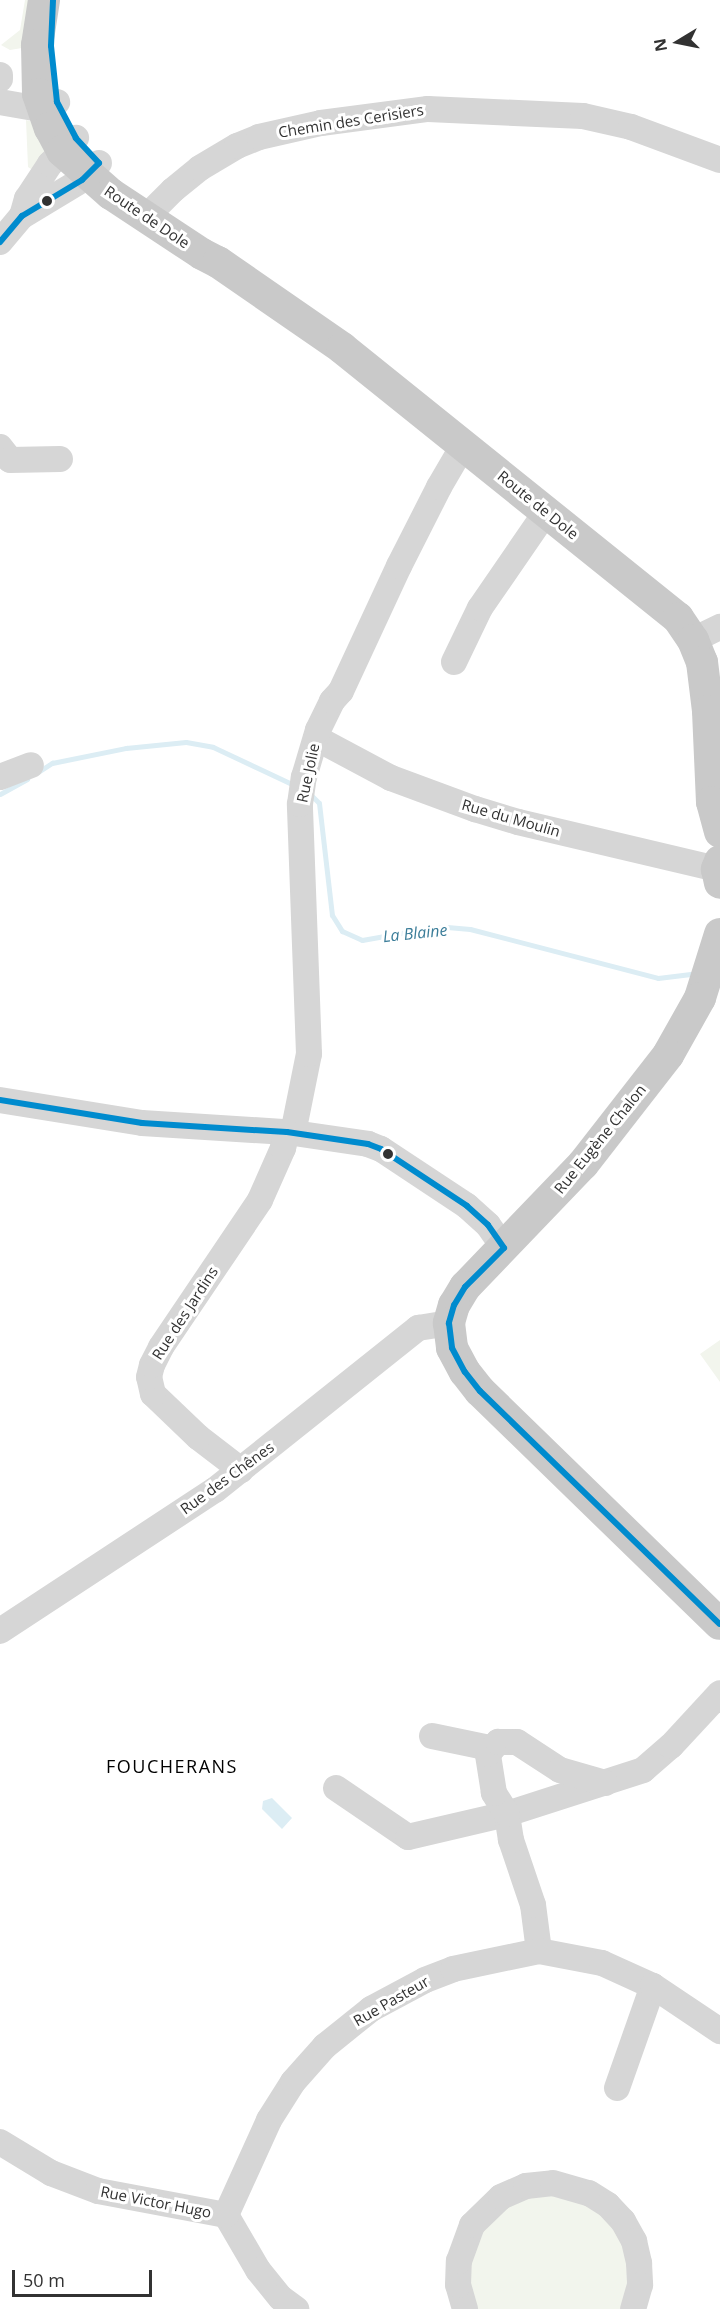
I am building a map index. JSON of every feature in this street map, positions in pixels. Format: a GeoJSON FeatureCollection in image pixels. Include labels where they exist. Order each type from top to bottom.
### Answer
{"type":"FeatureCollection","features":[{"type":"Feature","properties":{"kind":"main road","name":"Route de Dole"},"geometry":{"type":"LineString","coordinates":[[44,0],[37,45],[37,81],[69,145],[93,169],[152,211],[202,254],[218,261],[342,348],[678,618],[707,633],[702,662],[706,686],[712,802],[720,832]]}},
{"type":"Feature","properties":{"kind":"main road","name":"Route de Dole"},"geometry":{"type":"LineString","coordinates":[[49,104],[53,0]]}},
{"type":"Feature","properties":{"kind":"main road","name":"Rue Eugène Chalon"},"geometry":{"type":"LineString","coordinates":[[449,1323],[454,1305],[465,1287],[584,1164],[668,1055],[700,998],[720,934]]}},
{"type":"Feature","properties":{"kind":"main road"},"geometry":{"type":"LineString","coordinates":[[449,1323],[452,1348],[465,1372],[480,1391],[720,1624]]}},
{"type":"Feature","properties":{"kind":"street"},"geometry":{"type":"LineString","coordinates":[[0,102],[20,107],[49,104]]}},
{"type":"Feature","properties":{"kind":"street","name":"Chemin des Cerisiers"},"geometry":{"type":"LineString","coordinates":[[152,211],[200,168],[237,146],[259,138],[321,123],[428,109],[583,116],[631,127],[720,160]]}},
{"type":"Feature","properties":{"kind":"street"},"geometry":{"type":"LineString","coordinates":[[22,216],[27,199],[50,164],[69,145]]}},
{"type":"Feature","properties":{"kind":"street"},"geometry":{"type":"LineString","coordinates":[[0,242],[22,216],[93,169]]}},
{"type":"Feature","properties":{"kind":"street","name":"Rue Jolie"},"geometry":{"type":"LineString","coordinates":[[290,1133],[309,1054],[300,804],[304,777],[316,738],[429,507],[463,446]]}},
{"type":"Feature","properties":{"kind":"street"},"geometry":{"type":"LineString","coordinates":[[0,447],[10,460],[60,459]]}},
{"type":"Feature","properties":{"kind":"street"},"geometry":{"type":"LineString","coordinates":[[454,662],[480,608],[546,512]]}},
{"type":"Feature","properties":{"kind":"street","name":"Rue du Moulin"},"geometry":{"type":"LineString","coordinates":[[316,738],[391,778],[475,809],[518,822],[719,871]]}},
{"type":"Feature","properties":{"kind":"street"},"geometry":{"type":"LineString","coordinates":[[0,777],[31,765]]}},
{"type":"Feature","properties":{"kind":"street"},"geometry":{"type":"LineString","coordinates":[[0,1100],[141,1123],[290,1133],[368,1144],[381,1149],[467,1206],[488,1225],[504,1248]]}},
{"type":"Feature","properties":{"kind":"street","name":"Rue des Jardins"},"geometry":{"type":"LineString","coordinates":[[241,1470],[207,1444],[153,1394],[149,1377],[161,1347],[260,1200],[290,1133]]}},
{"type":"Feature","properties":{"kind":"street","name":"Rue des Chênes"},"geometry":{"type":"LineString","coordinates":[[0,1631],[241,1470],[418,1328],[449,1323]]}},
{"type":"Feature","properties":{"kind":"street"},"geometry":{"type":"LineString","coordinates":[[336,1788],[408,1836],[507,1814],[643,1770],[657,1759],[720,1693]]}},
{"type":"Feature","properties":{"kind":"street"},"geometry":{"type":"LineString","coordinates":[[432,1736],[490,1748]]}},
{"type":"Feature","properties":{"kind":"street"},"geometry":{"type":"LineString","coordinates":[[539,1951],[533,1905],[512,1840],[507,1814],[494,1793],[489,1777],[490,1748],[498,1742],[517,1742],[560,1770],[605,1784]]}},
{"type":"Feature","properties":{"kind":"street","name":"Rue Pasteur"},"geometry":{"type":"LineString","coordinates":[[226,2215],[269,2120],[293,2082],[325,2046],[370,2009],[425,1980],[453,1969],[539,1951],[602,1964],[653,1986],[720,2031]]}},
{"type":"Feature","properties":{"kind":"street"},"geometry":{"type":"LineString","coordinates":[[617,2088],[653,1986]]}},
{"type":"Feature","properties":{"kind":"street","name":"Rue Victor Hugo"},"geometry":{"type":"LineString","coordinates":[[0,2142],[26,2160],[77,2184],[117,2196],[226,2215],[258,2270],[281,2298],[296,2309]]}},
{"type":"Feature","properties":{"kind":"street"},"geometry":{"type":"LineString","coordinates":[[465,2309],[458,2285],[459,2261],[472,2225],[490,2205],[507,2194],[526,2186],[553,2183],[589,2193],[608,2205],[623,2221],[634,2241],[639,2262],[640,2285],[633,2309]]}},
{"type":"Feature","properties":{"kind":"shaded area"},"geometry":{"type":"Polygon","coordinates":[[[25,0],[34,0],[22,48],[10,50],[1,45],[20,30],[25,0]]]}},
{"type":"Feature","properties":{"kind":"shaded area"},"geometry":{"type":"Polygon","coordinates":[[[26,120],[33,122],[49,144],[37,173],[28,167],[26,120]]]}},
{"type":"Feature","properties":{"kind":"shaded area"},"geometry":{"type":"Polygon","coordinates":[[[720,1340],[720,1382],[700,1354],[720,1340]]]}},
{"type":"Feature","properties":{"kind":"shaded area"},"geometry":{"type":"Polygon","coordinates":[[[272,1798],[292,1818],[282,1829],[262,1809],[263,1801],[272,1798]]]}},
{"type":"Feature","properties":{"kind":"shaded area"},"geometry":{"type":"Polygon","coordinates":[[[534,2191],[598,2206],[631,2254],[626,2309],[472,2309],[465,2283],[485,2220],[534,2191]]]}},
{"type":"Feature","properties":{"kind":"waterway","name":"La Blaine"},"geometry":{"type":"LineString","coordinates":[[38,772],[52,763],[126,748],[186,742],[213,747],[292,784]]}},
{"type":"Feature","properties":{"kind":"waterway","name":"La Blaine"},"geometry":{"type":"LineString","coordinates":[[0,794],[27,779]]}},
{"type":"Feature","properties":{"kind":"waterway","name":"La Blaine"},"geometry":{"type":"LineString","coordinates":[[311,795],[319,803],[332,915],[342,931],[362,940],[424,929],[447,927],[470,929],[658,978],[697,973]]}},
{"type":"Feature","properties":{"kind":"transit line"},"geometry":{"type":"LineString","coordinates":[[0,242],[22,216],[82,180],[99,163],[76,138],[57,102],[51,46],[53,0]]}},
{"type":"Feature","properties":{"kind":"transit line"},"geometry":{"type":"LineString","coordinates":[[0,1100],[142,1123],[287,1132],[368,1144],[381,1149],[467,1206],[488,1225],[504,1248]]}},
{"type":"Feature","properties":{"kind":"transit line"},"geometry":{"type":"LineString","coordinates":[[504,1248],[465,1287],[454,1305],[449,1323],[452,1348],[465,1372],[480,1391],[720,1624]]}},
{"type":"Feature","properties":{"kind":"district","name":"FOUCHERANS"},"geometry":{"type":"Point","coordinates":[172,1766]}}]}
